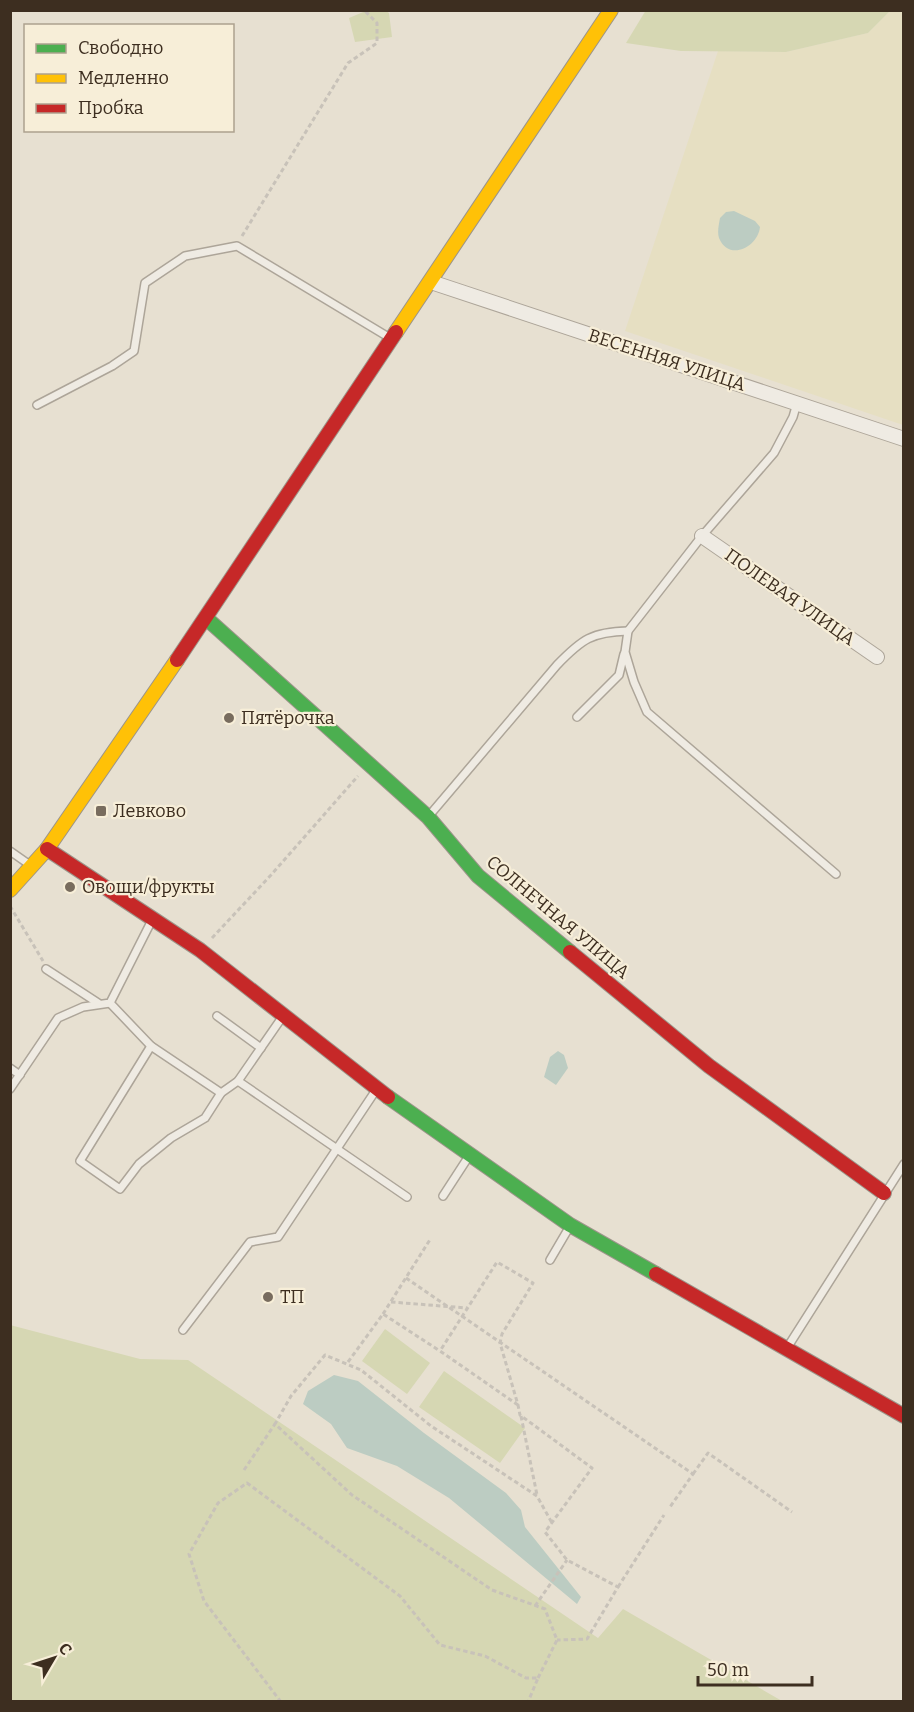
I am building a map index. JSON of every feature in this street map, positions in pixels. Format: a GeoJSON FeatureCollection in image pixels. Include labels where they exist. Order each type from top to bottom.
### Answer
{"type":"FeatureCollection","features":[{"type":"Feature","properties":{"kind":"street"},"geometry":{"type":"LineString","coordinates":[[10,890],[47,849],[206,618],[611,10]]}},
{"type":"Feature","properties":{"kind":"street","name":"ВЕСЕННЯЯ УЛИЦА"},"geometry":{"type":"LineString","coordinates":[[431,282],[903,439]]}},
{"type":"Feature","properties":{"kind":"street","name":"ПОЛЕВАЯ УЛИЦА"},"geometry":{"type":"LineString","coordinates":[[702,536],[877,657]]}},
{"type":"Feature","properties":{"kind":"street","name":"СОЛНЕЧНАЯ УЛИЦА"},"geometry":{"type":"LineString","coordinates":[[206,618],[428,817],[478,876],[690,1051],[884,1192]]}},
{"type":"Feature","properties":{"kind":"street"},"geometry":{"type":"LineString","coordinates":[[47,849],[200,950],[377,1089],[471,1153],[570,1226],[903,1416]]}},
{"type":"Feature","properties":{"kind":"lane"},"geometry":{"type":"LineString","coordinates":[[37,405],[112,366],[134,351],[145,283],[185,256],[237,246],[392,339]]}},
{"type":"Feature","properties":{"kind":"lane"},"geometry":{"type":"LineString","coordinates":[[577,717],[619,675],[628,631],[702,536],[774,453],[794,417],[797,403]]}},
{"type":"Feature","properties":{"kind":"lane"},"geometry":{"type":"LineString","coordinates":[[428,817],[557,664],[579,642],[602,632],[628,631]]}},
{"type":"Feature","properties":{"kind":"lane"},"geometry":{"type":"LineString","coordinates":[[625,652],[634,682],[647,712],[836,874]]}},
{"type":"Feature","properties":{"kind":"lane"},"geometry":{"type":"LineString","coordinates":[[10,851],[31,865]]}},
{"type":"Feature","properties":{"kind":"lane"},"geometry":{"type":"LineString","coordinates":[[110,1003],[152,920]]}},
{"type":"Feature","properties":{"kind":"lane"},"geometry":{"type":"LineString","coordinates":[[46,969],[98,1003]]}},
{"type":"Feature","properties":{"kind":"lane"},"geometry":{"type":"LineString","coordinates":[[10,1089],[58,1018],[98,1003],[110,1003],[151,1046],[221,1093]]}},
{"type":"Feature","properties":{"kind":"lane"},"geometry":{"type":"LineString","coordinates":[[151,1046],[80,1161],[120,1189],[139,1164],[171,1138],[205,1118],[221,1093],[238,1081],[284,1015]]}},
{"type":"Feature","properties":{"kind":"lane"},"geometry":{"type":"LineString","coordinates":[[217,1016],[261,1048]]}},
{"type":"Feature","properties":{"kind":"lane"},"geometry":{"type":"LineString","coordinates":[[10,1068],[20,1075]]}},
{"type":"Feature","properties":{"kind":"lane"},"geometry":{"type":"LineString","coordinates":[[238,1081],[407,1197]]}},
{"type":"Feature","properties":{"kind":"lane"},"geometry":{"type":"LineString","coordinates":[[183,1330],[250,1242],[278,1237],[377,1089]]}},
{"type":"Feature","properties":{"kind":"lane"},"geometry":{"type":"LineString","coordinates":[[443,1196],[471,1153]]}},
{"type":"Feature","properties":{"kind":"lane"},"geometry":{"type":"LineString","coordinates":[[786,1350],[833,1279],[903,1164]]}},
{"type":"Feature","properties":{"kind":"lane"},"geometry":{"type":"LineString","coordinates":[[550,1260],[570,1226]]}},
{"type":"Feature","properties":{"kind":"path"},"geometry":{"type":"LineString","coordinates":[[237,246],[348,63],[377,44],[377,23],[364,10]]}},
{"type":"Feature","properties":{"kind":"path"},"geometry":{"type":"LineString","coordinates":[[200,950],[271,875],[368,763]]}},
{"type":"Feature","properties":{"kind":"path"},"geometry":{"type":"LineString","coordinates":[[10,906],[30,936],[46,969]]}},
{"type":"Feature","properties":{"kind":"path"},"geometry":{"type":"LineString","coordinates":[[348,1362],[383,1314],[431,1238]]}},
{"type":"Feature","properties":{"kind":"path"},"geometry":{"type":"LineString","coordinates":[[440,1351],[497,1262],[533,1283],[502,1334],[500,1343],[518,1405],[537,1496],[552,1523]]}},
{"type":"Feature","properties":{"kind":"path"},"geometry":{"type":"LineString","coordinates":[[406,1278],[693,1474]]}},
{"type":"Feature","properties":{"kind":"path"},"geometry":{"type":"LineString","coordinates":[[391,1302],[467,1308]]}},
{"type":"Feature","properties":{"kind":"path"},"geometry":{"type":"LineString","coordinates":[[383,1314],[518,1405]]}},
{"type":"Feature","properties":{"kind":"path"},"geometry":{"type":"LineString","coordinates":[[244,1470],[291,1396],[325,1355],[348,1362],[439,1431],[537,1496]]}},
{"type":"Feature","properties":{"kind":"path"},"geometry":{"type":"LineString","coordinates":[[520,1415],[592,1468],[545,1532],[567,1560],[618,1587]]}},
{"type":"Feature","properties":{"kind":"path"},"geometry":{"type":"LineString","coordinates":[[274,1424],[352,1495],[492,1590],[545,1609],[557,1640],[528,1701]]}},
{"type":"Feature","properties":{"kind":"path"},"geometry":{"type":"LineString","coordinates":[[670,1507],[708,1453],[792,1512]]}},
{"type":"Feature","properties":{"kind":"path"},"geometry":{"type":"LineString","coordinates":[[281,1701],[204,1601],[189,1554],[218,1503],[247,1483],[400,1596],[440,1645],[485,1656],[526,1678],[538,1678]]}},
{"type":"Feature","properties":{"kind":"path"},"geometry":{"type":"LineString","coordinates":[[557,1640],[587,1639],[664,1515]]}},
{"type":"Feature","properties":{"kind":"path"},"geometry":{"type":"LineString","coordinates":[[536,1606],[567,1560]]}},
{"type":"Feature","properties":{"kind":"shaded area"},"geometry":{"type":"Polygon","coordinates":[[[890,11],[903,11],[903,425],[625,331],[718,51],[786,52],[868,33],[890,11]]]}},
{"type":"Feature","properties":{"kind":"shaded area"},"geometry":{"type":"Polygon","coordinates":[[[734,211],[755,221],[760,227],[754,241],[749,246],[736,250],[724,245],[718,233],[720,218],[726,212],[734,211]]]}},
{"type":"Feature","properties":{"kind":"shaded area"},"geometry":{"type":"Polygon","coordinates":[[[558,1051],[564,1055],[568,1068],[556,1085],[544,1077],[550,1057],[558,1051]]]}},
{"type":"Feature","properties":{"kind":"shaded area"},"geometry":{"type":"Polygon","coordinates":[[[334,1375],[358,1381],[506,1493],[521,1510],[525,1527],[581,1597],[577,1604],[449,1498],[397,1466],[347,1448],[331,1424],[303,1404],[308,1391],[334,1375]]]}},
{"type":"Feature","properties":{"kind":"green space"},"geometry":{"type":"Polygon","coordinates":[[[368,10],[389,13],[392,37],[355,42],[349,18],[368,10]]]}},
{"type":"Feature","properties":{"kind":"green space"},"geometry":{"type":"Polygon","coordinates":[[[646,10],[890,11],[868,33],[786,52],[681,51],[626,43],[646,10]]]}},
{"type":"Feature","properties":{"kind":"green space"},"geometry":{"type":"Polygon","coordinates":[[[10,1325],[140,1359],[188,1360],[598,1638],[623,1609],[782,1701],[11,1701],[10,1325]]]}},
{"type":"Feature","properties":{"kind":"green space"},"geometry":{"type":"Polygon","coordinates":[[[385,1329],[430,1363],[407,1394],[362,1361],[385,1329]]]}},
{"type":"Feature","properties":{"kind":"green space"},"geometry":{"type":"Polygon","coordinates":[[[444,1371],[525,1428],[500,1463],[419,1407],[444,1371]]]}},
{"type":"Feature","properties":{"kind":"traffic: fast"},"geometry":{"type":"LineString","coordinates":[[206,618],[428,817],[478,876],[570,952]]}},
{"type":"Feature","properties":{"kind":"traffic: fast"},"geometry":{"type":"LineString","coordinates":[[388,1097],[570,1225],[656,1274]]}},
{"type":"Feature","properties":{"kind":"traffic: slow"},"geometry":{"type":"LineString","coordinates":[[396,332],[611,10]]}},
{"type":"Feature","properties":{"kind":"traffic: slow"},"geometry":{"type":"LineString","coordinates":[[10,890],[47,849],[177,660]]}},
{"type":"Feature","properties":{"kind":"traffic: jam"},"geometry":{"type":"LineString","coordinates":[[177,660],[396,332]]}},
{"type":"Feature","properties":{"kind":"traffic: jam"},"geometry":{"type":"LineString","coordinates":[[47,849],[200,950],[388,1097]]}},
{"type":"Feature","properties":{"kind":"traffic: jam"},"geometry":{"type":"LineString","coordinates":[[570,952],[709,1066],[884,1193]]}},
{"type":"Feature","properties":{"kind":"traffic: jam"},"geometry":{"type":"LineString","coordinates":[[656,1274],[904,1416]]}},
{"type":"Feature","properties":{"kind":"place","name":"Пятёрочка"},"geometry":{"type":"Point","coordinates":[229,718]}},
{"type":"Feature","properties":{"kind":"place","name":"Левково"},"geometry":{"type":"Point","coordinates":[101,811]}},
{"type":"Feature","properties":{"kind":"place","name":"Овощи/фрукты"},"geometry":{"type":"Point","coordinates":[70,887]}},
{"type":"Feature","properties":{"kind":"place","name":"ТП"},"geometry":{"type":"Point","coordinates":[268,1297]}}]}
